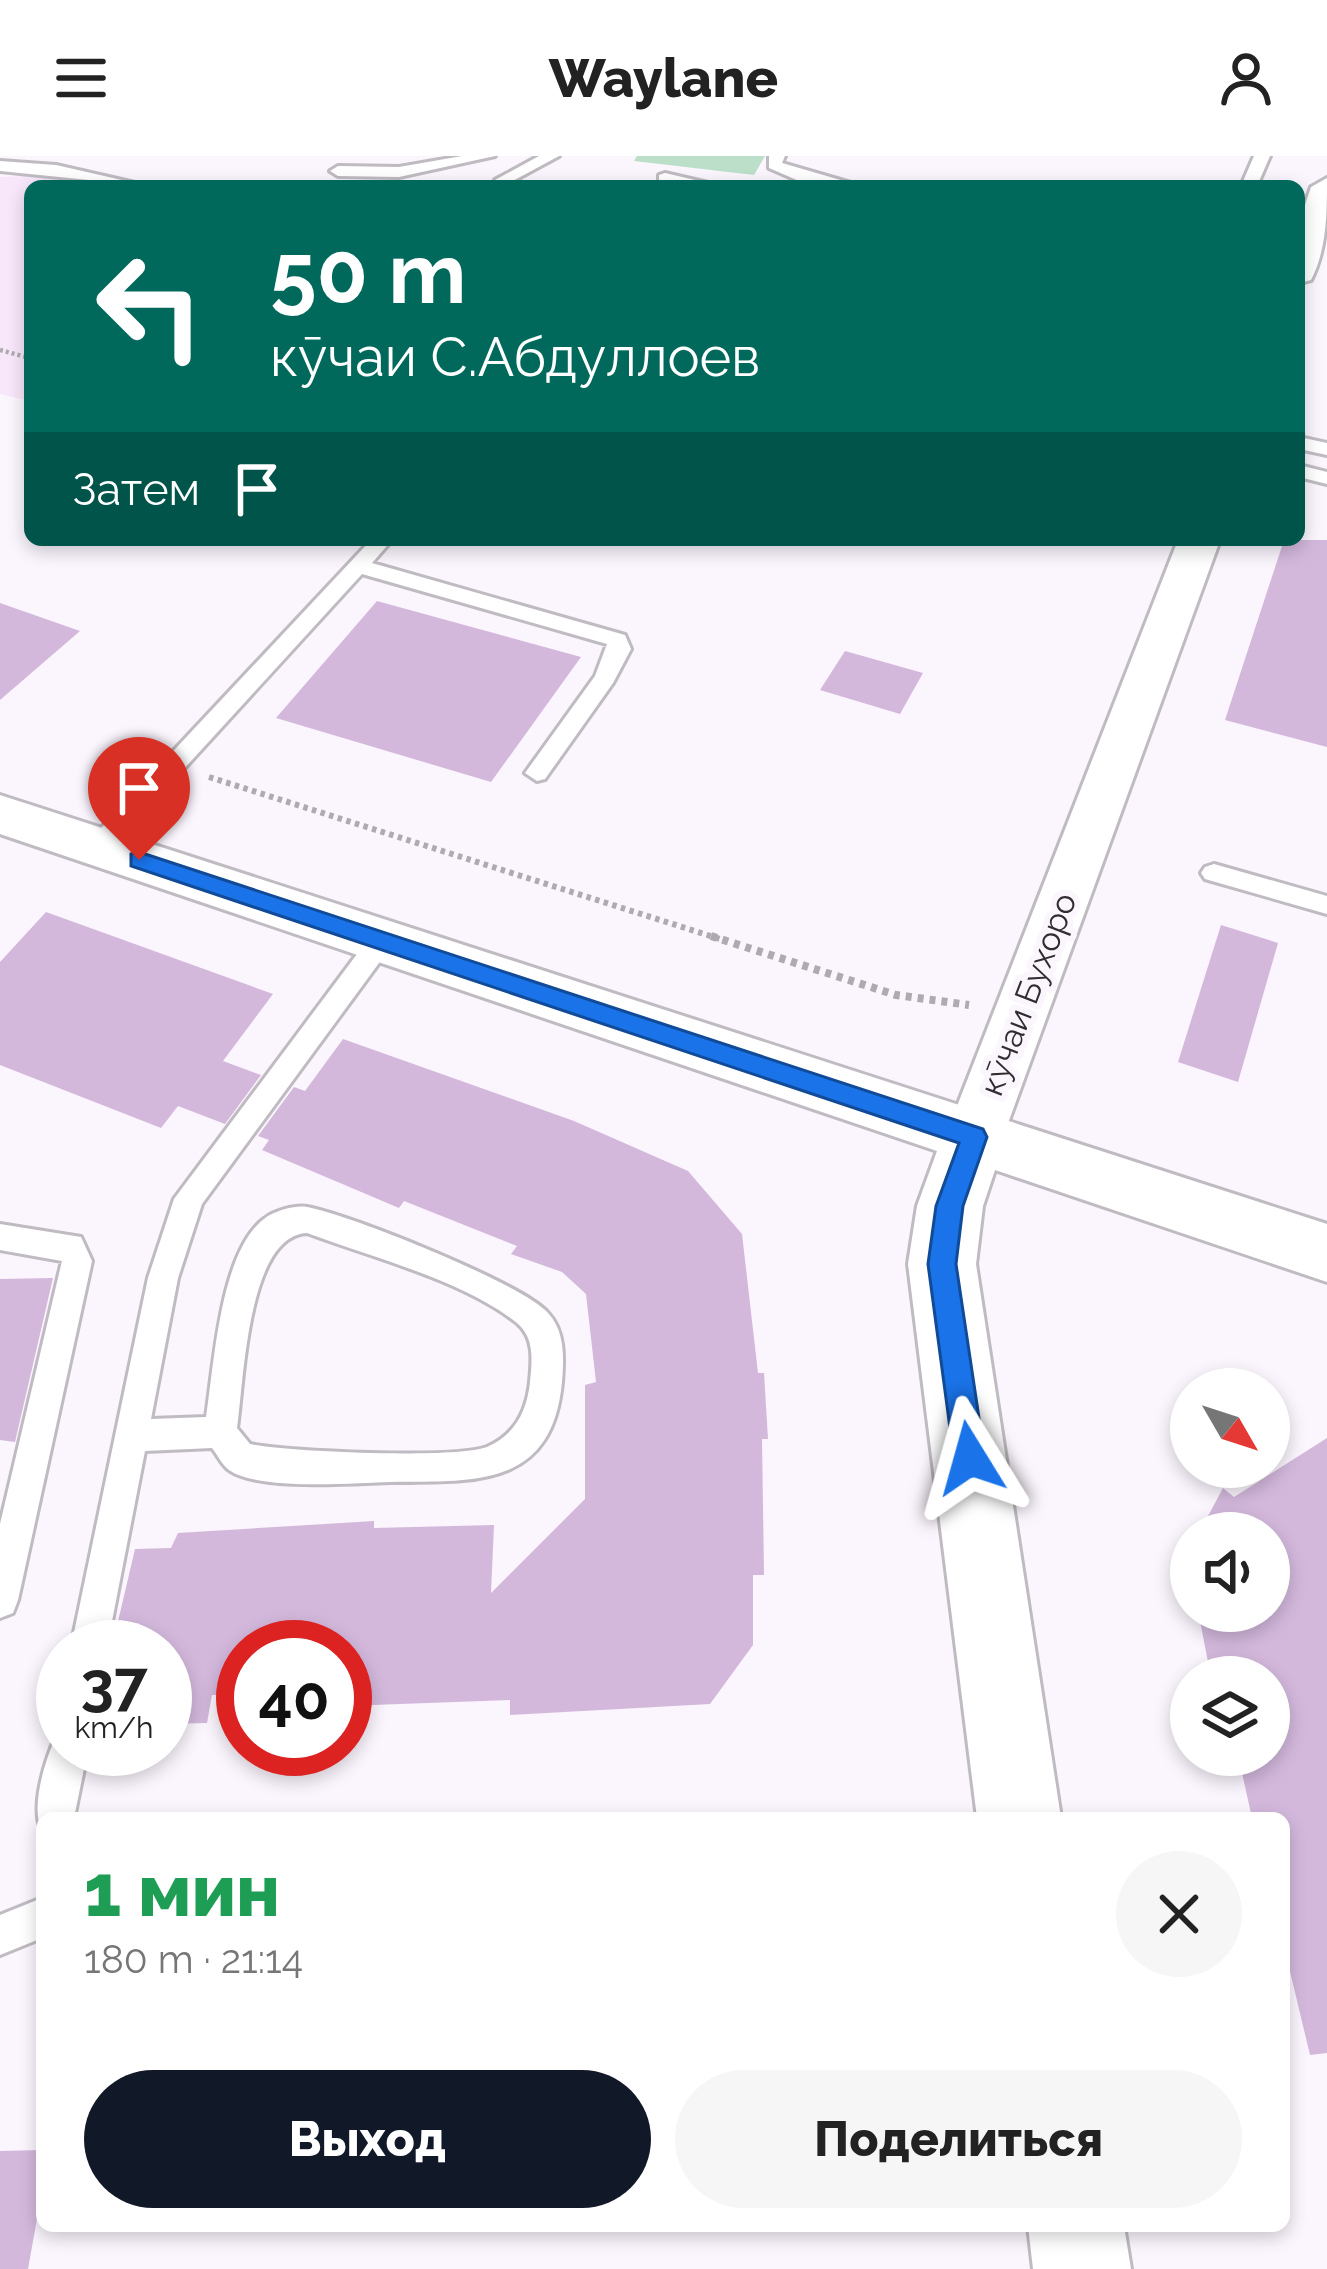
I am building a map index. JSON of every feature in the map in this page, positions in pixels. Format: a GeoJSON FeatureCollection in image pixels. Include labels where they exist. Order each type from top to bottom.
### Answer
{"type":"FeatureCollection","features":[{"type":"Feature","properties":{"kind":"street"},"geometry":{"type":"LineString","coordinates":[[1305,255],[1327,187]]}},
{"type":"Feature","properties":{"kind":"street","name":"кӯчаи Бухоро"},"geometry":{"type":"LineString","coordinates":[[1017,1812],[942,1264],[946,1221],[1197,546]]}},
{"type":"Feature","properties":{"kind":"street"},"geometry":{"type":"LineString","coordinates":[[0,814],[974,1137],[1325,1245]]}},
{"type":"Feature","properties":{"kind":"street"},"geometry":{"type":"LineString","coordinates":[[1077,2232],[1082,2269]]}},
{"type":"Feature","properties":{"kind":"lane"},"geometry":{"type":"LineString","coordinates":[[338,171],[399,172],[487,156]]}},
{"type":"Feature","properties":{"kind":"lane"},"geometry":{"type":"LineString","coordinates":[[508,180],[551,156]]}},
{"type":"Feature","properties":{"kind":"lane"},"geometry":{"type":"LineString","coordinates":[[777,156],[774,165],[785,172],[824,180]]}},
{"type":"Feature","properties":{"kind":"lane"},"geometry":{"type":"LineString","coordinates":[[0,166],[110,180]]}},
{"type":"Feature","properties":{"kind":"lane"},"geometry":{"type":"LineString","coordinates":[[665,178],[674,180]]}},
{"type":"Feature","properties":{"kind":"lane"},"geometry":{"type":"LineString","coordinates":[[98,847],[376,546]]}},
{"type":"Feature","properties":{"kind":"lane"},"geometry":{"type":"LineString","coordinates":[[358,566],[617,640],[617,659],[537,773]]}},
{"type":"Feature","properties":{"kind":"lane"},"geometry":{"type":"LineString","coordinates":[[1214,873],[1327,905]]}},
{"type":"Feature","properties":{"kind":"lane"},"geometry":{"type":"LineString","coordinates":[[94,1620],[163,1278],[189,1198],[380,941]]}},
{"type":"Feature","properties":{"kind":"lane"},"geometry":{"type":"LineString","coordinates":[[292,1220],[307,1220],[497,1293],[533,1317],[544,1331],[546,1391],[539,1418],[525,1442],[508,1456],[482,1465],[260,1466],[240,1458],[220,1432],[250,1267],[273,1228],[292,1220]]}},
{"type":"Feature","properties":{"kind":"lane"},"geometry":{"type":"LineString","coordinates":[[0,1237],[57,1240],[70,1246],[77,1261],[0,1600]]}},
{"type":"Feature","properties":{"kind":"lane"},"geometry":{"type":"LineString","coordinates":[[131,1436],[220,1432]]}},
{"type":"Feature","properties":{"kind":"lane"},"geometry":{"type":"LineString","coordinates":[[57,1812],[64,1776]]}},
{"type":"Feature","properties":{"kind":"lane"},"geometry":{"type":"LineString","coordinates":[[0,1935],[36,1920]]}},
{"type":"Feature","properties":{"kind":"path"},"geometry":{"type":"LineString","coordinates":[[173,765],[896,995],[972,1006],[1019,1020]]}},
{"type":"Feature","properties":{"kind":"shaded area"},"geometry":{"type":"Polygon","coordinates":[[[47,175],[76,180],[24,180],[24,400],[0,394],[0,177],[47,175]]]}},
{"type":"Feature","properties":{"kind":"green space"},"geometry":{"type":"Polygon","coordinates":[[[637,156],[765,156],[754,175],[634,161],[637,156]]]}},
{"type":"Feature","properties":{"kind":"building"},"geometry":{"type":"Polygon","coordinates":[[[1327,540],[1327,747],[1225,720],[1282,546],[1327,540]]]}},
{"type":"Feature","properties":{"kind":"building"},"geometry":{"type":"Polygon","coordinates":[[[377,601],[581,657],[491,782],[276,718],[377,601]]]}},
{"type":"Feature","properties":{"kind":"building"},"geometry":{"type":"Polygon","coordinates":[[[0,603],[80,631],[0,700],[0,603]]]}},
{"type":"Feature","properties":{"kind":"building"},"geometry":{"type":"Polygon","coordinates":[[[845,651],[923,673],[900,714],[820,690],[845,651]]]}},
{"type":"Feature","properties":{"kind":"building"},"geometry":{"type":"Polygon","coordinates":[[[46,912],[273,994],[223,1061],[261,1075],[225,1124],[178,1106],[161,1128],[0,1065],[0,962],[46,912]]]}},
{"type":"Feature","properties":{"kind":"building"},"geometry":{"type":"Polygon","coordinates":[[[1221,925],[1278,943],[1238,1082],[1178,1062],[1221,925]]]}},
{"type":"Feature","properties":{"kind":"building"},"geometry":{"type":"Polygon","coordinates":[[[343,1039],[574,1121],[688,1171],[742,1234],[758,1373],[764,1373],[768,1439],[762,1439],[764,1575],[753,1575],[753,1645],[710,1704],[510,1715],[510,1700],[372,1705],[372,1620],[216,1620],[216,1695],[212,1695],[207,1723],[192,1723],[192,1620],[118,1620],[135,1549],[171,1548],[178,1533],[374,1521],[374,1528],[494,1525],[491,1593],[585,1499],[585,1385],[596,1382],[586,1294],[562,1272],[511,1254],[517,1246],[404,1201],[399,1208],[262,1150],[269,1140],[258,1136],[294,1087],[305,1091],[343,1039]]]}},
{"type":"Feature","properties":{"kind":"building"},"geometry":{"type":"Polygon","coordinates":[[[53,1278],[15,1442],[0,1440],[0,1279],[53,1278]]]}},
{"type":"Feature","properties":{"kind":"building"},"geometry":{"type":"Polygon","coordinates":[[[1327,1438],[1327,2053],[1310,2055],[1290,1971],[1290,1812],[1251,1812],[1243,1776],[1290,1776],[1290,1656],[1207,1656],[1202,1632],[1290,1632],[1290,1512],[1210,1512],[1223,1488],[1234,1497],[1248,1488],[1290,1488],[1290,1461],[1327,1438]]]}},
{"type":"Feature","properties":{"kind":"building"},"geometry":{"type":"Polygon","coordinates":[[[36,2150],[36,2224],[28,2269],[0,2269],[0,2151],[36,2150]]]}},
{"type":"Feature","properties":{"kind":"route"},"geometry":{"type":"LineString","coordinates":[[139,860],[974,1137],[942,1236],[970,1458]]}}]}
